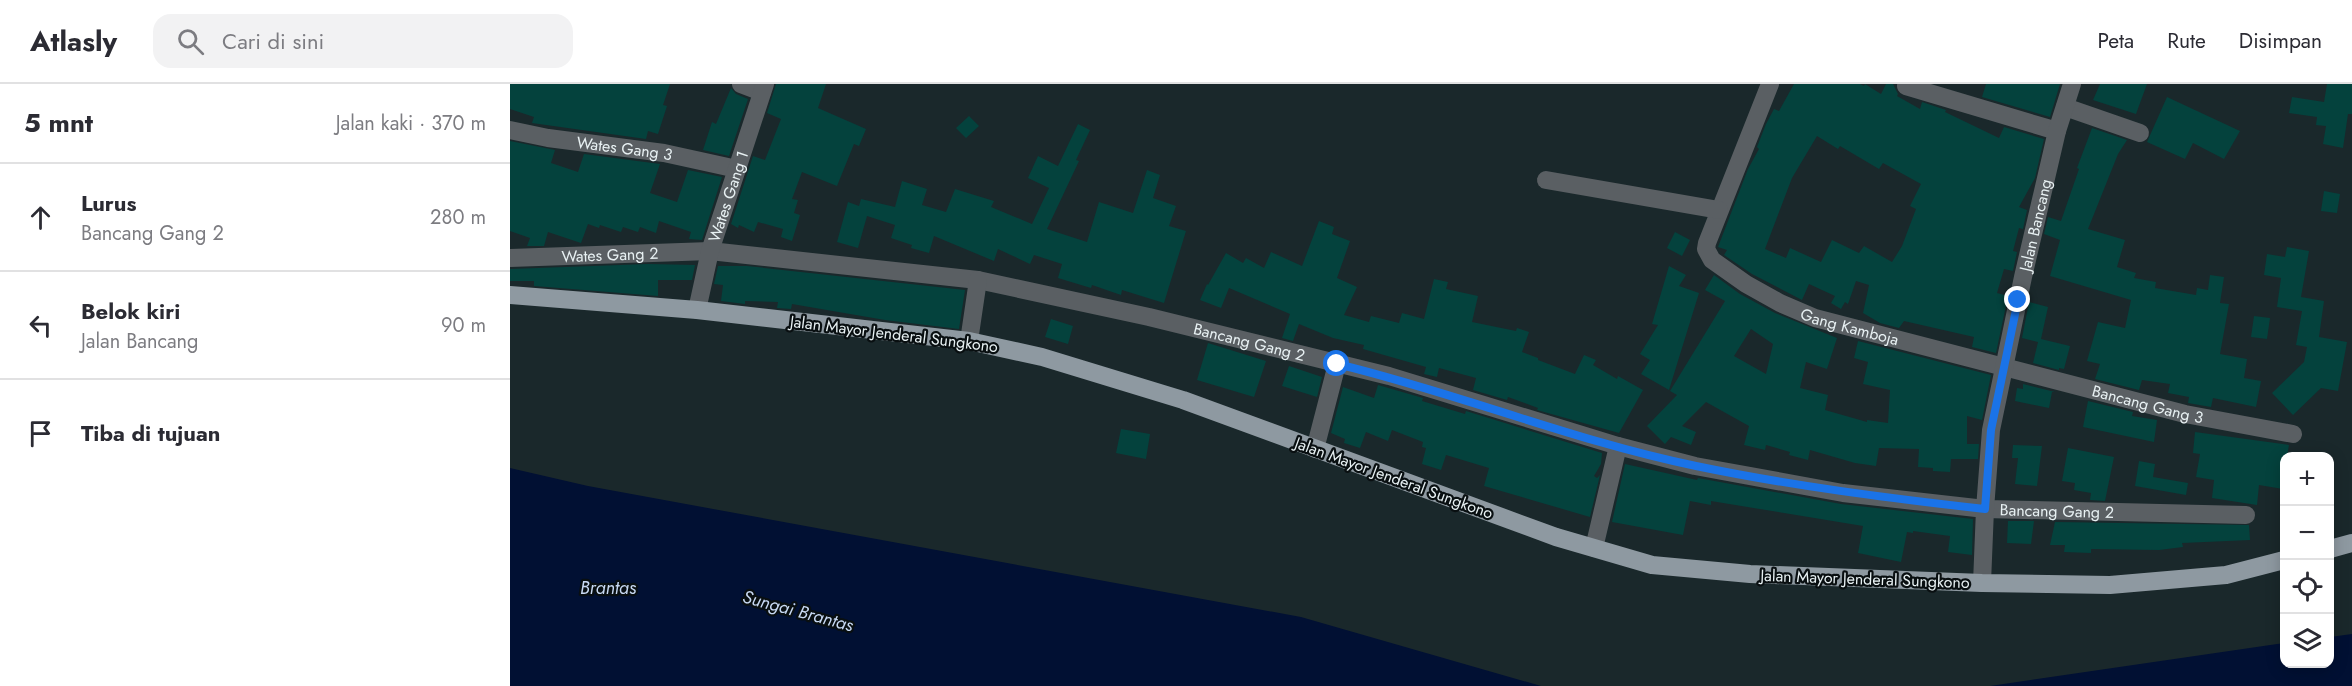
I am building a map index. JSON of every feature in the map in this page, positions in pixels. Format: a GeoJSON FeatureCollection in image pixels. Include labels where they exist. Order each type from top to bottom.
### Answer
{"type":"FeatureCollection","features":[{"type":"Feature","properties":{"kind":"main road","name":"Jalan Mayor Jenderal Sungkono"},"geometry":{"type":"LineString","coordinates":[[510,295],[697,310],[969,341],[1042,357],[1172,397],[1556,537],[1652,565],[1750,574],[1982,583],[2110,585],[2226,575],[2280,561]]}},
{"type":"Feature","properties":{"kind":"main road"},"geometry":{"type":"LineString","coordinates":[[2334,548],[2352,543]]}},
{"type":"Feature","properties":{"kind":"street"},"geometry":{"type":"LineString","coordinates":[[741,84],[763,88]]}},
{"type":"Feature","properties":{"kind":"street"},"geometry":{"type":"LineString","coordinates":[[1546,180],[1719,210],[1770,84]]}},
{"type":"Feature","properties":{"kind":"street","name":"Jalan Bancang"},"geometry":{"type":"LineString","coordinates":[[1982,583],[1991,430],[2057,131],[2072,84]]}},
{"type":"Feature","properties":{"kind":"street"},"geometry":{"type":"LineString","coordinates":[[1906,86],[2057,131]]}},
{"type":"Feature","properties":{"kind":"street","name":"Wates Gang 1"},"geometry":{"type":"LineString","coordinates":[[697,310],[710,251],[763,88]]}},
{"type":"Feature","properties":{"kind":"street"},"geometry":{"type":"LineString","coordinates":[[2065,106],[2140,132]]}},
{"type":"Feature","properties":{"kind":"street","name":"Wates Gang 3"},"geometry":{"type":"LineString","coordinates":[[510,130],[548,138],[664,153],[737,169]]}},
{"type":"Feature","properties":{"kind":"street","name":"Gang Kamboja"},"geometry":{"type":"LineString","coordinates":[[1719,210],[1707,243],[1708,255],[1746,284],[1797,311],[2004,368]]}},
{"type":"Feature","properties":{"kind":"street","name":"Wates Gang 2"},"geometry":{"type":"LineString","coordinates":[[510,258],[710,251]]}},
{"type":"Feature","properties":{"kind":"street","name":"Bancang Gang 2"},"geometry":{"type":"LineString","coordinates":[[710,251],[978,280],[1149,317],[1389,376],[1618,447],[1695,466],[1843,493],[1985,509],[2246,515]]}},
{"type":"Feature","properties":{"kind":"street"},"geometry":{"type":"LineString","coordinates":[[969,341],[978,280]]}},
{"type":"Feature","properties":{"kind":"street"},"geometry":{"type":"LineString","coordinates":[[1315,449],[1337,364]]}},
{"type":"Feature","properties":{"kind":"street","name":"Bancang Gang 3"},"geometry":{"type":"LineString","coordinates":[[2004,368],[2185,414],[2293,434]]}},
{"type":"Feature","properties":{"kind":"street"},"geometry":{"type":"LineString","coordinates":[[1594,548],[1618,447]]}},
{"type":"Feature","properties":{"kind":"water","name":"Brantas"},"geometry":{"type":"Polygon","coordinates":[[[510,468],[588,486],[1301,617],[1541,686],[510,686],[510,468]]]}},
{"type":"Feature","properties":{"kind":"water"},"geometry":{"type":"Polygon","coordinates":[[[2352,634],[2352,686],[1990,686],[2280,644],[2280,668],[2334,668],[2334,636],[2352,634]]]}},
{"type":"Feature","properties":{"kind":"building"},"geometry":{"type":"Polygon","coordinates":[[[510,84],[670,84],[663,105],[667,106],[658,134],[648,131],[646,139],[532,123],[534,117],[510,109],[510,84]]]}},
{"type":"Feature","properties":{"kind":"building"},"geometry":{"type":"Polygon","coordinates":[[[776,84],[826,84],[818,108],[866,129],[859,146],[854,144],[837,186],[802,172],[792,199],[798,200],[794,213],[800,215],[792,241],[781,237],[783,229],[758,222],[754,232],[731,224],[753,156],[765,160],[781,119],[767,113],[776,84]]]}},
{"type":"Feature","properties":{"kind":"building"},"geometry":{"type":"Polygon","coordinates":[[[1794,84],[1860,84],[1864,86],[1865,84],[1881,94],[1886,84],[1893,84],[1897,96],[1920,109],[1922,102],[1946,110],[1945,112],[1999,138],[2004,127],[2044,139],[2035,178],[2019,207],[2027,210],[2023,229],[2019,228],[2013,251],[2017,252],[2013,271],[2004,269],[1997,293],[2008,296],[1996,353],[1972,347],[1974,337],[1904,321],[1899,328],[1880,323],[1863,313],[1869,285],[1856,281],[1848,304],[1845,302],[1841,309],[1831,303],[1835,296],[1809,284],[1802,300],[1752,274],[1724,255],[1727,250],[1718,247],[1748,169],[1759,149],[1757,147],[1766,124],[1774,109],[1779,111],[1794,84]],[[1817,136],[1792,178],[1765,249],[1786,258],[1790,248],[1821,262],[1832,240],[1859,253],[1864,246],[1892,262],[1902,246],[1916,209],[1910,206],[1921,184],[1883,163],[1879,169],[1840,146],[1838,149],[1817,136]]]}},
{"type":"Feature","properties":{"kind":"building"},"geometry":{"type":"Polygon","coordinates":[[[1986,84],[2060,84],[2050,117],[1982,97],[1986,84]]]}},
{"type":"Feature","properties":{"kind":"building"},"geometry":{"type":"Polygon","coordinates":[[[2100,84],[2147,84],[2136,114],[2093,100],[2100,84]]]}},
{"type":"Feature","properties":{"kind":"building"},"geometry":{"type":"Polygon","coordinates":[[[2327,84],[2352,84],[2352,114],[2348,114],[2343,148],[2323,144],[2326,126],[2316,125],[2317,117],[2289,113],[2292,97],[2324,102],[2327,84]]]}},
{"type":"Feature","properties":{"kind":"building"},"geometry":{"type":"Polygon","coordinates":[[[731,88],[736,94],[748,99],[729,156],[703,150],[712,122],[716,124],[731,88]]]}},
{"type":"Feature","properties":{"kind":"building"},"geometry":{"type":"Polygon","coordinates":[[[2167,97],[2240,131],[2224,159],[2193,143],[2185,159],[2147,142],[2167,97]]]}},
{"type":"Feature","properties":{"kind":"building"},"geometry":{"type":"Polygon","coordinates":[[[969,116],[979,126],[966,138],[956,128],[969,116]]]}},
{"type":"Feature","properties":{"kind":"building"},"geometry":{"type":"Polygon","coordinates":[[[1078,124],[1090,130],[1076,160],[1079,161],[1047,229],[1087,242],[1099,202],[1133,213],[1147,170],[1160,175],[1153,198],[1176,206],[1169,226],[1186,231],[1164,303],[1122,290],[1121,295],[1092,285],[1091,288],[1058,278],[1062,264],[1034,255],[1030,264],[998,249],[994,261],[934,236],[929,253],[911,248],[912,245],[891,238],[895,225],[867,216],[858,248],[837,242],[848,202],[859,206],[861,199],[895,207],[902,181],[927,189],[922,205],[946,212],[955,189],[994,201],[991,207],[1032,224],[1049,188],[1028,178],[1038,156],[1058,166],[1078,124]]]}},
{"type":"Feature","properties":{"kind":"building"},"geometry":{"type":"Polygon","coordinates":[[[2092,128],[2127,140],[2118,154],[2088,229],[2125,240],[2117,267],[2136,273],[2134,278],[2156,282],[2155,288],[2196,295],[2197,288],[2208,290],[2210,275],[2224,277],[2220,303],[2229,304],[2220,354],[2247,359],[2244,378],[2261,381],[2256,407],[2213,398],[2211,407],[2188,403],[2189,397],[2168,393],[2170,384],[2142,380],[2139,390],[2095,379],[2100,364],[2087,361],[2098,322],[2125,328],[2131,300],[2050,276],[2060,240],[2044,234],[2048,217],[2061,221],[2092,128]]]}},
{"type":"Feature","properties":{"kind":"building"},"geometry":{"type":"Polygon","coordinates":[[[510,141],[555,150],[551,163],[578,172],[584,154],[660,164],[650,193],[677,202],[688,170],[722,177],[702,240],[689,239],[691,232],[659,221],[656,233],[640,227],[638,232],[623,227],[621,232],[600,225],[599,228],[588,224],[581,243],[548,232],[544,246],[527,246],[530,238],[510,231],[510,141]]]}},
{"type":"Feature","properties":{"kind":"building"},"geometry":{"type":"Polygon","coordinates":[[[2324,191],[2340,194],[2337,213],[2321,211],[2324,191]]]}},
{"type":"Feature","properties":{"kind":"building"},"geometry":{"type":"Polygon","coordinates":[[[1319,221],[1334,227],[1332,234],[1350,241],[1337,278],[1357,287],[1344,315],[1369,322],[1371,316],[1399,323],[1402,313],[1424,319],[1434,279],[1448,282],[1446,289],[1478,296],[1472,322],[1516,331],[1517,328],[1529,332],[1522,352],[1575,374],[1584,355],[1596,360],[1593,365],[1643,390],[1619,433],[1537,410],[1538,408],[1508,397],[1507,400],[1473,390],[1476,378],[1439,368],[1437,377],[1424,374],[1426,367],[1363,349],[1364,345],[1333,338],[1299,324],[1293,341],[1282,338],[1290,314],[1229,288],[1221,308],[1200,300],[1226,253],[1243,263],[1246,258],[1264,268],[1271,252],[1302,266],[1319,221]]]}},
{"type":"Feature","properties":{"kind":"building"},"geometry":{"type":"Polygon","coordinates":[[[1675,232],[1690,240],[1682,256],[1667,248],[1675,232]]]}},
{"type":"Feature","properties":{"kind":"building"},"geometry":{"type":"Polygon","coordinates":[[[2287,247],[2309,251],[2301,297],[2324,301],[2319,337],[2347,342],[2338,391],[2321,388],[2293,415],[2272,393],[2304,362],[2307,347],[2296,345],[2302,311],[2277,307],[2281,278],[2264,275],[2267,254],[2285,257],[2287,247]]]}},
{"type":"Feature","properties":{"kind":"building"},"geometry":{"type":"Polygon","coordinates":[[[648,264],[695,265],[692,280],[658,280],[658,296],[534,286],[534,281],[510,281],[510,269],[648,264]]]}},
{"type":"Feature","properties":{"kind":"building"},"geometry":{"type":"Polygon","coordinates":[[[718,266],[747,266],[965,290],[959,329],[885,320],[792,304],[791,309],[777,308],[778,302],[745,301],[745,304],[721,301],[723,285],[714,284],[718,266]]]}},
{"type":"Feature","properties":{"kind":"building"},"geometry":{"type":"Polygon","coordinates":[[[1669,266],[1686,275],[1679,286],[1699,293],[1669,390],[1641,374],[1650,360],[1640,354],[1658,325],[1652,324],[1669,266]]]}},
{"type":"Feature","properties":{"kind":"building"},"geometry":{"type":"Polygon","coordinates":[[[1714,275],[1740,294],[1775,313],[1837,338],[1827,369],[1806,362],[1800,388],[1828,395],[1825,410],[1867,422],[1867,420],[1888,423],[1890,390],[1863,384],[1868,362],[1854,358],[1858,341],[1991,375],[1982,420],[1967,416],[1967,444],[1979,444],[1978,459],[1951,459],[1950,472],[1918,467],[1919,449],[1879,448],[1876,466],[1855,463],[1810,450],[1808,460],[1766,445],[1765,450],[1744,445],[1749,426],[1706,402],[1682,426],[1696,432],[1691,445],[1671,437],[1665,444],[1647,426],[1677,395],[1670,391],[1725,301],[1705,290],[1714,275]],[[1751,329],[1734,356],[1766,374],[1773,344],[1751,329]]]}},
{"type":"Feature","properties":{"kind":"building"},"geometry":{"type":"Polygon","coordinates":[[[2029,302],[2048,307],[2041,339],[2070,346],[2064,369],[2059,368],[2059,370],[2033,363],[2038,342],[2022,338],[2029,302]]]}},
{"type":"Feature","properties":{"kind":"building"},"geometry":{"type":"Polygon","coordinates":[[[2254,316],[2270,318],[2267,339],[2251,337],[2254,316]]]}},
{"type":"Feature","properties":{"kind":"building"},"geometry":{"type":"Polygon","coordinates":[[[1051,319],[1073,326],[1068,344],[1045,337],[1051,319]]]}},
{"type":"Feature","properties":{"kind":"building"},"geometry":{"type":"Polygon","coordinates":[[[1208,343],[1266,361],[1254,397],[1197,380],[1208,343]]]}},
{"type":"Feature","properties":{"kind":"building"},"geometry":{"type":"Polygon","coordinates":[[[1289,366],[1322,377],[1317,397],[1282,386],[1289,366]]]}},
{"type":"Feature","properties":{"kind":"building"},"geometry":{"type":"Polygon","coordinates":[[[2023,384],[2055,392],[2052,392],[2049,408],[2015,401],[2017,388],[2023,389],[2023,384]]]}},
{"type":"Feature","properties":{"kind":"building"},"geometry":{"type":"Polygon","coordinates":[[[1378,385],[1423,398],[1422,401],[1465,414],[1466,411],[1602,453],[1601,464],[1594,476],[1597,478],[1600,475],[1590,517],[1484,486],[1489,468],[1446,455],[1441,470],[1422,464],[1426,448],[1422,447],[1423,442],[1392,430],[1388,441],[1366,432],[1360,448],[1344,443],[1345,439],[1331,433],[1343,387],[1374,398],[1378,385]]]}},
{"type":"Feature","properties":{"kind":"building"},"geometry":{"type":"Polygon","coordinates":[[[2088,401],[2133,412],[2132,416],[2157,420],[2154,442],[2083,427],[2088,401]]]}},
{"type":"Feature","properties":{"kind":"building"},"geometry":{"type":"Polygon","coordinates":[[[1121,429],[1150,434],[1146,459],[1116,453],[1121,429]]]}},
{"type":"Feature","properties":{"kind":"building"},"geometry":{"type":"Polygon","coordinates":[[[2195,432],[2289,445],[2288,452],[2280,452],[2280,488],[2259,485],[2257,505],[2212,498],[2214,480],[2196,477],[2200,454],[2193,453],[2195,432]]]}},
{"type":"Feature","properties":{"kind":"building"},"geometry":{"type":"Polygon","coordinates":[[[2013,445],[2042,446],[2037,486],[2015,484],[2018,458],[2012,458],[2013,445]]]}},
{"type":"Feature","properties":{"kind":"building"},"geometry":{"type":"Polygon","coordinates":[[[2068,448],[2114,457],[2105,501],[2090,500],[2091,493],[2074,490],[2075,483],[2062,481],[2068,448]]]}},
{"type":"Feature","properties":{"kind":"building"},"geometry":{"type":"Polygon","coordinates":[[[2139,461],[2155,464],[2153,477],[2188,483],[2186,495],[2135,486],[2139,461]]]}},
{"type":"Feature","properties":{"kind":"building"},"geometry":{"type":"Polygon","coordinates":[[[1625,464],[1697,480],[1698,478],[1841,504],[1973,519],[1972,555],[1948,552],[1950,536],[1913,531],[1913,533],[1907,532],[1901,562],[1858,553],[1863,526],[1711,501],[1711,505],[1690,501],[1683,535],[1612,522],[1625,464]]]}},
{"type":"Feature","properties":{"kind":"building"},"geometry":{"type":"Polygon","coordinates":[[[2008,521],[2034,521],[2031,544],[2007,543],[2008,521]]]}},
{"type":"Feature","properties":{"kind":"building"},"geometry":{"type":"Polygon","coordinates":[[[2055,522],[2249,525],[2250,540],[2182,543],[2183,547],[2159,550],[2091,549],[2091,553],[2064,552],[2065,545],[2050,545],[2055,522]]]}},
{"type":"Feature","properties":{"kind":"route"},"geometry":{"type":"LineString","coordinates":[[1337,364],[1389,376],[1618,447],[1695,466],[1843,493],[1985,509],[1991,430],[2018,300]]}},
{"type":"Feature","properties":{"kind":"water label","name":"Sungai Brantas"},"geometry":{"type":"Point","coordinates":[798,611]}}]}
